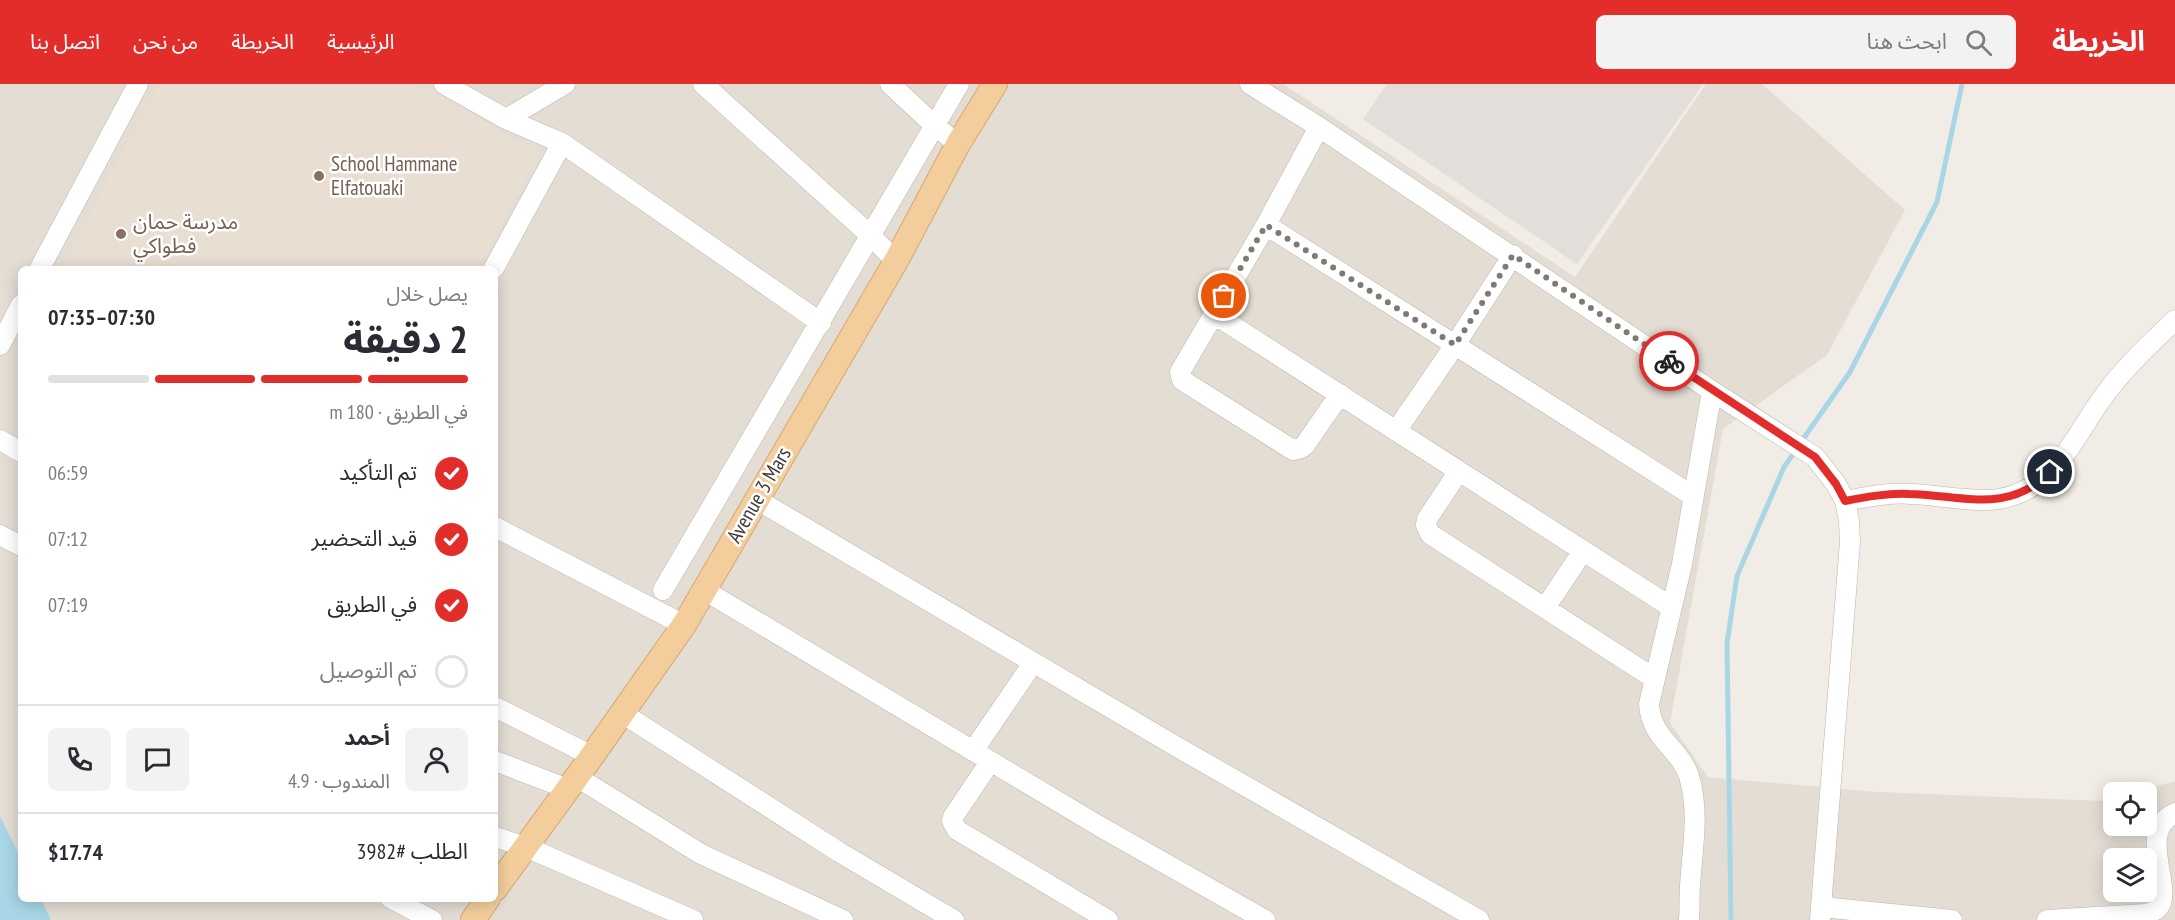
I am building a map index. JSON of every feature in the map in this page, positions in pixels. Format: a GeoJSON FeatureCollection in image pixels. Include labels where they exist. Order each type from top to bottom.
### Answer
{"type":"FeatureCollection","features":[{"type":"Feature","properties":{"kind":"main road","name":"Avenue 3 Mars"},"geometry":{"type":"LineString","coordinates":[[498,886],[684,625],[896,261],[958,144],[995,84]]}},
{"type":"Feature","properties":{"kind":"main road"},"geometry":{"type":"LineString","coordinates":[[472,920],[485,902]]}},
{"type":"Feature","properties":{"kind":"street"},"geometry":{"type":"LineString","coordinates":[[41,266],[138,84]]}},
{"type":"Feature","properties":{"kind":"street"},"geometry":{"type":"LineString","coordinates":[[444,84],[507,119],[562,143],[821,323]]}},
{"type":"Feature","properties":{"kind":"street"},"geometry":{"type":"LineString","coordinates":[[507,119],[565,84]]}},
{"type":"Feature","properties":{"kind":"street"},"geometry":{"type":"LineString","coordinates":[[703,84],[896,261]]}},
{"type":"Feature","properties":{"kind":"street"},"geometry":{"type":"LineString","coordinates":[[890,84],[958,144]]}},
{"type":"Feature","properties":{"kind":"street"},"geometry":{"type":"LineString","coordinates":[[663,590],[959,84]]}},
{"type":"Feature","properties":{"kind":"street"},"geometry":{"type":"LineString","coordinates":[[1250,84],[1513,255],[1712,391],[1815,457],[1836,484],[1845,501],[1850,542],[1821,914],[1952,920]]}},
{"type":"Feature","properties":{"kind":"street"},"geometry":{"type":"LineString","coordinates":[[1319,127],[1266,225],[1180,372],[1182,380],[1287,447],[1297,450],[1305,445],[1340,394]]}},
{"type":"Feature","properties":{"kind":"street"},"geometry":{"type":"LineString","coordinates":[[495,266],[562,143]]}},
{"type":"Feature","properties":{"kind":"street"},"geometry":{"type":"LineString","coordinates":[[1266,225],[1693,496]]}},
{"type":"Feature","properties":{"kind":"street"},"geometry":{"type":"LineString","coordinates":[[1396,431],[1513,255]]}},
{"type":"Feature","properties":{"kind":"street"},"geometry":{"type":"LineString","coordinates":[[0,345],[18,311]]}},
{"type":"Feature","properties":{"kind":"street"},"geometry":{"type":"LineString","coordinates":[[1214,314],[1671,607]]}},
{"type":"Feature","properties":{"kind":"street"},"geometry":{"type":"LineString","coordinates":[[1845,501],[1884,494],[1996,500],[2021,494],[2040,482],[2060,463],[2106,393],[2131,363],[2175,320]]}},
{"type":"Feature","properties":{"kind":"street"},"geometry":{"type":"LineString","coordinates":[[1689,920],[1689,889],[1696,833],[1693,792],[1688,773],[1680,759],[1654,727],[1649,704],[1682,564],[1712,391]]}},
{"type":"Feature","properties":{"kind":"street"},"geometry":{"type":"LineString","coordinates":[[0,440],[18,450]]}},
{"type":"Feature","properties":{"kind":"street"},"geometry":{"type":"LineString","coordinates":[[1459,471],[1427,519],[1427,530],[1433,538],[1654,679]]}},
{"type":"Feature","properties":{"kind":"street"},"geometry":{"type":"LineString","coordinates":[[756,499],[1033,663],[1479,920]]}},
{"type":"Feature","properties":{"kind":"street"},"geometry":{"type":"LineString","coordinates":[[498,529],[684,625]]}},
{"type":"Feature","properties":{"kind":"street"},"geometry":{"type":"LineString","coordinates":[[0,535],[18,544]]}},
{"type":"Feature","properties":{"kind":"street"},"geometry":{"type":"LineString","coordinates":[[1545,608],[1583,551]]}},
{"type":"Feature","properties":{"kind":"street"},"geometry":{"type":"LineString","coordinates":[[704,590],[990,762],[1265,920]]}},
{"type":"Feature","properties":{"kind":"street"},"geometry":{"type":"LineString","coordinates":[[973,751],[1033,663]]}},
{"type":"Feature","properties":{"kind":"street"},"geometry":{"type":"LineString","coordinates":[[498,709],[592,756]]}},
{"type":"Feature","properties":{"kind":"street"},"geometry":{"type":"LineString","coordinates":[[622,713],[839,852],[954,920]]}},
{"type":"Feature","properties":{"kind":"street"},"geometry":{"type":"LineString","coordinates":[[498,762],[573,783],[701,854],[843,920]]}},
{"type":"Feature","properties":{"kind":"street"},"geometry":{"type":"LineString","coordinates":[[990,762],[953,817],[957,830],[1108,920]]}},
{"type":"Feature","properties":{"kind":"street"},"geometry":{"type":"LineString","coordinates":[[2047,920],[2145,914],[2158,908],[2163,894],[2157,843],[2159,831],[2162,823],[2175,813]]}},
{"type":"Feature","properties":{"kind":"street"},"geometry":{"type":"LineString","coordinates":[[498,838],[526,847],[693,920]]}},
{"type":"Feature","properties":{"kind":"street"},"geometry":{"type":"LineString","coordinates":[[398,902],[432,920]]}},
{"type":"Feature","properties":{"kind":"shaded area"},"geometry":{"type":"Polygon","coordinates":[[[0,84],[1283,84],[1575,277],[1706,84],[1762,84],[1905,210],[1827,355],[1723,429],[1670,723],[1708,777],[1877,792],[2103,801],[2103,836],[2157,836],[2157,786],[2175,781],[2175,920],[0,920],[0,84]]]}},
{"type":"Feature","properties":{"kind":"shaded area","name":"School Hammane Elfatouaki"},"geometry":{"type":"Polygon","coordinates":[[[159,84],[414,84],[540,152],[479,266],[62,266],[159,84]]]}},
{"type":"Feature","properties":{"kind":"shaded area"},"geometry":{"type":"Polygon","coordinates":[[[1387,84],[1703,84],[1577,264],[1363,119],[1387,84]]]}},
{"type":"Feature","properties":{"kind":"water"},"geometry":{"type":"Polygon","coordinates":[[[0,816],[18,853],[18,902],[42,902],[51,920],[0,920],[0,816]]]}},
{"type":"Feature","properties":{"kind":"waterway"},"geometry":{"type":"LineString","coordinates":[[1801,442],[1850,372],[1937,202],[1962,84]]}},
{"type":"Feature","properties":{"kind":"waterway"},"geometry":{"type":"LineString","coordinates":[[1731,920],[1727,643],[1737,576],[1784,467],[1796,450]]}},
{"type":"Feature","properties":{"kind":"way so far"},"geometry":{"type":"LineString","coordinates":[[1224,296],[1266,225],[1455,345],[1513,255],[1669,361]]}},
{"type":"Feature","properties":{"kind":"place","name":"School Hammane Elfatouaki"},"geometry":{"type":"Point","coordinates":[319,176]}},
{"type":"Feature","properties":{"kind":"place","name":"مدرسة حمان فطواكي"},"geometry":{"type":"Point","coordinates":[121,234]}},
{"type":"Feature","properties":{"kind":"route"},"geometry":{"type":"LineString","coordinates":[[1669,361],[1815,457],[1836,484],[1845,501],[1884,494],[1996,500],[2021,494],[2040,482],[2050,472]]}}]}
